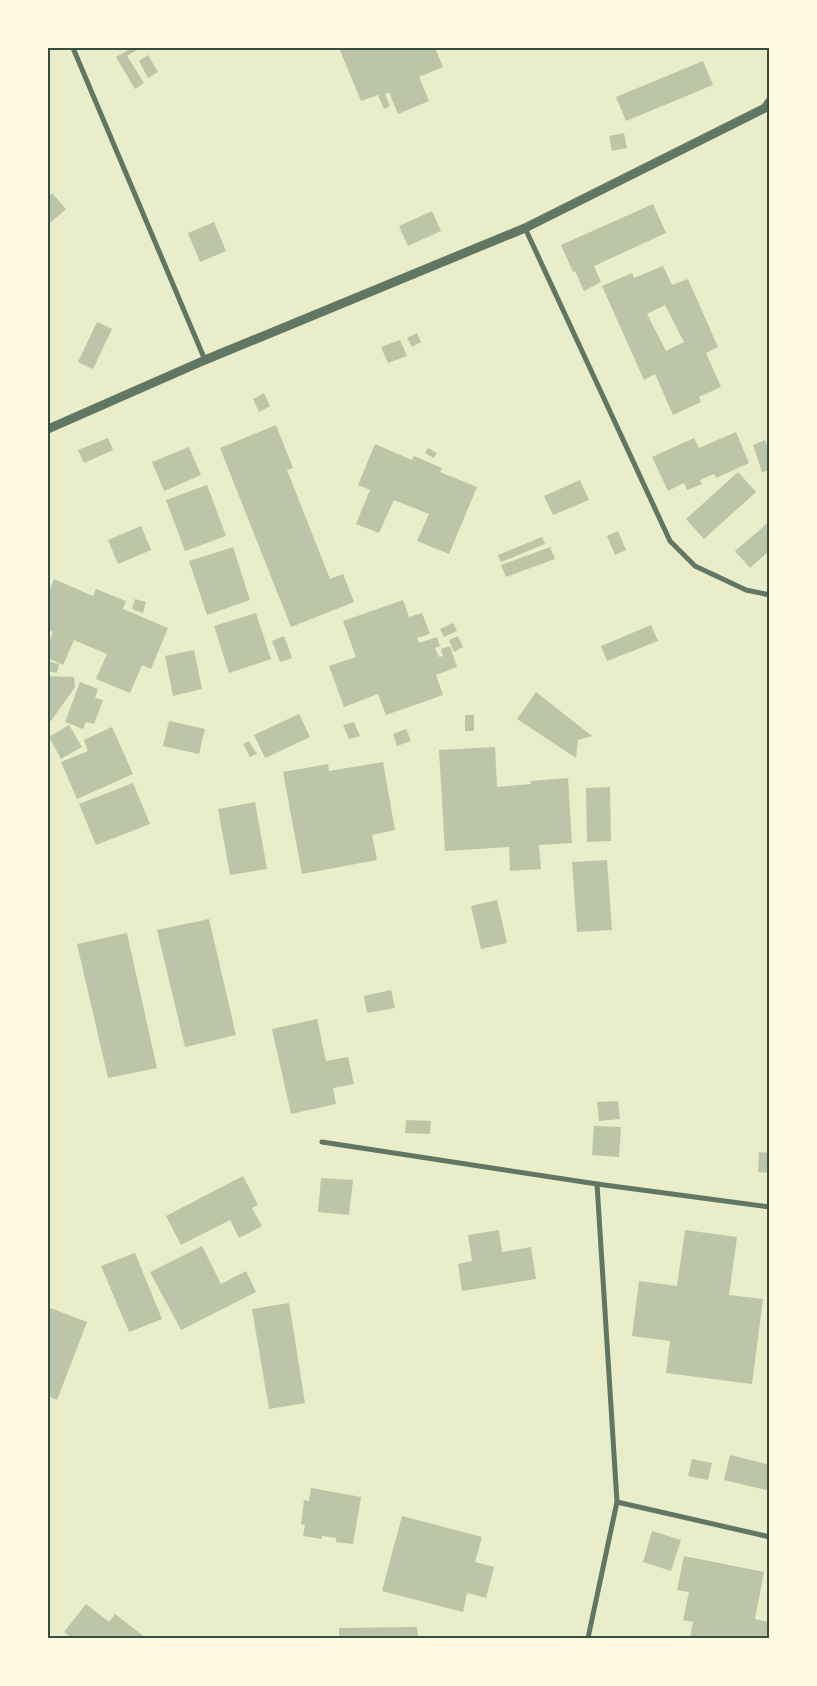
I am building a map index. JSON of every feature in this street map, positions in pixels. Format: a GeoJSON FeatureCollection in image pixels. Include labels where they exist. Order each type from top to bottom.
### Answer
{"type":"FeatureCollection","features":[{"type":"Feature","properties":{"kind":"street"},"geometry":{"type":"LineString","coordinates":[[73,48],[205,360]]}},
{"type":"Feature","properties":{"kind":"street"},"geometry":{"type":"LineString","coordinates":[[48,429],[205,360],[525,228],[768,106]]}},
{"type":"Feature","properties":{"kind":"street"},"geometry":{"type":"LineString","coordinates":[[525,228],[670,541],[695,566],[746,590],[770,595]]}},
{"type":"Feature","properties":{"kind":"street"},"geometry":{"type":"LineString","coordinates":[[322,1142],[597,1184],[770,1206]]}},
{"type":"Feature","properties":{"kind":"street"},"geometry":{"type":"LineString","coordinates":[[588,1638],[617,1502],[597,1184]]}},
{"type":"Feature","properties":{"kind":"street"},"geometry":{"type":"LineString","coordinates":[[617,1502],[770,1537]]}},
{"type":"Feature","properties":{"kind":"building"},"geometry":{"type":"Polygon","coordinates":[[[132,48],[140,48],[127,56],[144,83],[135,89],[116,57],[132,48]]]}},
{"type":"Feature","properties":{"kind":"building"},"geometry":{"type":"Polygon","coordinates":[[[339,48],[435,48],[443,67],[419,77],[429,101],[398,114],[389,92],[385,94],[390,106],[384,109],[378,95],[361,101],[339,48]]]}},
{"type":"Feature","properties":{"kind":"building"},"geometry":{"type":"Polygon","coordinates":[[[148,55],[158,72],[148,78],[139,61],[148,55]]]}},
{"type":"Feature","properties":{"kind":"building"},"geometry":{"type":"Polygon","coordinates":[[[703,61],[713,85],[626,121],[616,97],[703,61]]]}},
{"type":"Feature","properties":{"kind":"building"},"geometry":{"type":"Polygon","coordinates":[[[624,133],[627,148],[612,151],[609,136],[624,133]]]}},
{"type":"Feature","properties":{"kind":"building"},"geometry":{"type":"Polygon","coordinates":[[[52,193],[66,209],[50,223],[48,221],[48,197],[52,193]]]}},
{"type":"Feature","properties":{"kind":"building"},"geometry":{"type":"Polygon","coordinates":[[[653,204],[666,233],[594,266],[601,282],[584,291],[561,245],[653,204]]]}},
{"type":"Feature","properties":{"kind":"building"},"geometry":{"type":"Polygon","coordinates":[[[432,211],[441,231],[408,246],[399,226],[432,211]]]}},
{"type":"Feature","properties":{"kind":"building"},"geometry":{"type":"Polygon","coordinates":[[[214,222],[226,251],[200,262],[188,233],[214,222]]]}},
{"type":"Feature","properties":{"kind":"building"},"geometry":{"type":"Polygon","coordinates":[[[663,266],[672,285],[688,279],[718,347],[706,353],[721,387],[699,397],[701,402],[673,415],[655,374],[644,380],[602,286],[632,273],[634,278],[663,266]],[[665,305],[647,314],[666,351],[684,342],[665,305]]]}},
{"type":"Feature","properties":{"kind":"building"},"geometry":{"type":"Polygon","coordinates":[[[97,322],[112,329],[93,369],[78,362],[97,322]]]}},
{"type":"Feature","properties":{"kind":"building"},"geometry":{"type":"Polygon","coordinates":[[[417,333],[421,342],[412,347],[407,338],[417,333]]]}},
{"type":"Feature","properties":{"kind":"building"},"geometry":{"type":"Polygon","coordinates":[[[400,340],[407,356],[388,363],[381,347],[400,340]]]}},
{"type":"Feature","properties":{"kind":"building"},"geometry":{"type":"Polygon","coordinates":[[[264,393],[270,406],[259,412],[253,399],[264,393]]]}},
{"type":"Feature","properties":{"kind":"building"},"geometry":{"type":"Polygon","coordinates":[[[276,425],[293,468],[287,470],[330,579],[343,574],[354,602],[291,627],[220,448],[276,425]]]}},
{"type":"Feature","properties":{"kind":"building"},"geometry":{"type":"Polygon","coordinates":[[[736,432],[749,463],[716,478],[714,474],[700,480],[702,484],[687,490],[684,483],[668,491],[652,457],[694,438],[699,448],[736,432]]]}},
{"type":"Feature","properties":{"kind":"building"},"geometry":{"type":"Polygon","coordinates":[[[108,438],[113,450],[84,463],[78,450],[108,438]]]}},
{"type":"Feature","properties":{"kind":"building"},"geometry":{"type":"Polygon","coordinates":[[[765,440],[770,453],[770,470],[762,472],[753,445],[765,440]]]}},
{"type":"Feature","properties":{"kind":"building"},"geometry":{"type":"Polygon","coordinates":[[[375,444],[412,460],[414,456],[442,468],[440,472],[477,487],[449,554],[417,541],[429,514],[394,500],[379,533],[356,524],[370,490],[358,485],[375,444]]]}},
{"type":"Feature","properties":{"kind":"building"},"geometry":{"type":"Polygon","coordinates":[[[189,447],[201,475],[164,491],[152,462],[189,447]]]}},
{"type":"Feature","properties":{"kind":"building"},"geometry":{"type":"Polygon","coordinates":[[[428,448],[437,453],[434,458],[425,453],[428,448]]]}},
{"type":"Feature","properties":{"kind":"building"},"geometry":{"type":"Polygon","coordinates":[[[738,472],[756,492],[704,539],[686,519],[738,472]]]}},
{"type":"Feature","properties":{"kind":"building"},"geometry":{"type":"Polygon","coordinates":[[[580,480],[589,500],[553,515],[544,496],[580,480]]]}},
{"type":"Feature","properties":{"kind":"building"},"geometry":{"type":"Polygon","coordinates":[[[207,485],[226,536],[185,551],[166,500],[207,485]]]}},
{"type":"Feature","properties":{"kind":"building"},"geometry":{"type":"Polygon","coordinates":[[[770,521],[770,550],[750,568],[735,551],[770,521]]]}},
{"type":"Feature","properties":{"kind":"building"},"geometry":{"type":"Polygon","coordinates":[[[141,526],[151,550],[118,564],[108,540],[141,526]]]}},
{"type":"Feature","properties":{"kind":"building"},"geometry":{"type":"Polygon","coordinates":[[[618,531],[626,550],[615,555],[607,536],[618,531]]]}},
{"type":"Feature","properties":{"kind":"building"},"geometry":{"type":"Polygon","coordinates":[[[542,537],[545,544],[501,562],[498,555],[542,537]]]}},
{"type":"Feature","properties":{"kind":"building"},"geometry":{"type":"Polygon","coordinates":[[[233,547],[250,600],[207,615],[189,561],[233,547]]]}},
{"type":"Feature","properties":{"kind":"building"},"geometry":{"type":"Polygon","coordinates":[[[550,547],[555,559],[506,577],[501,565],[550,547]]]}},
{"type":"Feature","properties":{"kind":"building"},"geometry":{"type":"Polygon","coordinates":[[[54,579],[93,596],[96,589],[126,601],[123,609],[168,628],[151,669],[142,665],[130,693],[96,679],[107,654],[74,640],[63,665],[48,658],[48,645],[53,632],[48,630],[48,594],[54,579]]]}},
{"type":"Feature","properties":{"kind":"building"},"geometry":{"type":"Polygon","coordinates":[[[135,599],[146,602],[143,613],[132,609],[135,599]]]}},
{"type":"Feature","properties":{"kind":"building"},"geometry":{"type":"Polygon","coordinates":[[[403,600],[409,617],[422,613],[430,634],[417,638],[419,643],[437,637],[440,646],[435,648],[439,657],[443,656],[441,649],[450,646],[457,667],[436,675],[443,695],[386,715],[378,694],[344,707],[329,666],[356,657],[343,621],[403,600]]]}},
{"type":"Feature","properties":{"kind":"building"},"geometry":{"type":"Polygon","coordinates":[[[256,613],[271,659],[229,673],[214,626],[256,613]]]}},
{"type":"Feature","properties":{"kind":"building"},"geometry":{"type":"Polygon","coordinates":[[[453,623],[457,631],[444,637],[440,629],[453,623]]]}},
{"type":"Feature","properties":{"kind":"building"},"geometry":{"type":"Polygon","coordinates":[[[651,625],[658,641],[607,661],[601,646],[651,625]]]}},
{"type":"Feature","properties":{"kind":"building"},"geometry":{"type":"Polygon","coordinates":[[[284,636],[292,658],[280,662],[272,641],[284,636]]]}},
{"type":"Feature","properties":{"kind":"building"},"geometry":{"type":"Polygon","coordinates":[[[458,636],[463,647],[454,652],[449,640],[458,636]]]}},
{"type":"Feature","properties":{"kind":"building"},"geometry":{"type":"Polygon","coordinates":[[[194,650],[202,689],[173,696],[165,656],[194,650]]]}},
{"type":"Feature","properties":{"kind":"building"},"geometry":{"type":"Polygon","coordinates":[[[48,661],[59,664],[57,673],[48,671],[48,661]]]}},
{"type":"Feature","properties":{"kind":"building"},"geometry":{"type":"Polygon","coordinates":[[[48,676],[74,677],[75,687],[51,721],[48,721],[48,676]]]}},
{"type":"Feature","properties":{"kind":"building"},"geometry":{"type":"Polygon","coordinates":[[[80,682],[98,689],[95,698],[103,700],[94,724],[86,722],[83,729],[65,722],[80,682]]]}},
{"type":"Feature","properties":{"kind":"building"},"geometry":{"type":"Polygon","coordinates":[[[536,692],[592,736],[578,740],[576,758],[517,719],[536,692]]]}},
{"type":"Feature","properties":{"kind":"building"},"geometry":{"type":"Polygon","coordinates":[[[299,714],[310,737],[265,758],[254,735],[299,714]]]}},
{"type":"Feature","properties":{"kind":"building"},"geometry":{"type":"Polygon","coordinates":[[[465,715],[474,715],[474,731],[465,731],[465,715]]]}},
{"type":"Feature","properties":{"kind":"building"},"geometry":{"type":"Polygon","coordinates":[[[169,721],[205,729],[199,754],[163,746],[169,721]]]}},
{"type":"Feature","properties":{"kind":"building"},"geometry":{"type":"Polygon","coordinates":[[[354,722],[360,736],[349,739],[343,725],[354,722]]]}},
{"type":"Feature","properties":{"kind":"building"},"geometry":{"type":"Polygon","coordinates":[[[69,725],[82,747],[61,759],[49,737],[69,725]]]}},
{"type":"Feature","properties":{"kind":"building"},"geometry":{"type":"Polygon","coordinates":[[[112,727],[133,774],[77,799],[61,762],[88,751],[84,740],[112,727]]]}},
{"type":"Feature","properties":{"kind":"building"},"geometry":{"type":"Polygon","coordinates":[[[406,729],[411,741],[397,746],[393,734],[406,729]]]}},
{"type":"Feature","properties":{"kind":"building"},"geometry":{"type":"Polygon","coordinates":[[[249,741],[257,754],[250,757],[243,744],[249,741]]]}},
{"type":"Feature","properties":{"kind":"building"},"geometry":{"type":"Polygon","coordinates":[[[495,747],[497,787],[531,784],[530,781],[568,778],[572,843],[539,845],[541,869],[510,871],[509,847],[445,851],[439,750],[495,747]]]}},
{"type":"Feature","properties":{"kind":"building"},"geometry":{"type":"Polygon","coordinates":[[[383,762],[395,830],[372,835],[377,860],[302,874],[283,772],[328,764],[329,771],[383,762]]]}},
{"type":"Feature","properties":{"kind":"building"},"geometry":{"type":"Polygon","coordinates":[[[133,783],[150,824],[96,845],[79,804],[133,783]]]}},
{"type":"Feature","properties":{"kind":"building"},"geometry":{"type":"Polygon","coordinates":[[[610,787],[611,841],[587,842],[586,788],[610,787]]]}},
{"type":"Feature","properties":{"kind":"building"},"geometry":{"type":"Polygon","coordinates":[[[255,802],[267,869],[230,875],[218,809],[255,802]]]}},
{"type":"Feature","properties":{"kind":"building"},"geometry":{"type":"Polygon","coordinates":[[[607,860],[612,930],[577,932],[572,862],[607,860]]]}},
{"type":"Feature","properties":{"kind":"building"},"geometry":{"type":"Polygon","coordinates":[[[497,900],[507,943],[481,949],[471,906],[497,900]]]}},
{"type":"Feature","properties":{"kind":"building"},"geometry":{"type":"Polygon","coordinates":[[[209,919],[236,1035],[185,1047],[157,930],[209,919]]]}},
{"type":"Feature","properties":{"kind":"building"},"geometry":{"type":"Polygon","coordinates":[[[127,933],[157,1068],[108,1078],[77,944],[127,933]]]}},
{"type":"Feature","properties":{"kind":"building"},"geometry":{"type":"Polygon","coordinates":[[[391,990],[395,1008],[367,1013],[364,996],[391,990]]]}},
{"type":"Feature","properties":{"kind":"building"},"geometry":{"type":"Polygon","coordinates":[[[317,1019],[326,1061],[348,1057],[354,1084],[333,1088],[336,1104],[291,1114],[272,1029],[317,1019]]]}},
{"type":"Feature","properties":{"kind":"building"},"geometry":{"type":"Polygon","coordinates":[[[618,1101],[620,1119],[599,1121],[597,1102],[618,1101]]]}},
{"type":"Feature","properties":{"kind":"building"},"geometry":{"type":"Polygon","coordinates":[[[406,1120],[431,1121],[430,1134],[405,1133],[406,1120]]]}},
{"type":"Feature","properties":{"kind":"building"},"geometry":{"type":"Polygon","coordinates":[[[594,1126],[621,1127],[619,1157],[592,1155],[594,1126]]]}},
{"type":"Feature","properties":{"kind":"building"},"geometry":{"type":"Polygon","coordinates":[[[759,1152],[770,1153],[770,1173],[758,1172],[759,1152]]]}},
{"type":"Feature","properties":{"kind":"building"},"geometry":{"type":"Polygon","coordinates":[[[243,1176],[258,1205],[252,1208],[262,1226],[239,1238],[230,1220],[181,1245],[166,1216],[243,1176]]]}},
{"type":"Feature","properties":{"kind":"building"},"geometry":{"type":"Polygon","coordinates":[[[321,1178],[353,1180],[349,1215],[318,1212],[321,1178]]]}},
{"type":"Feature","properties":{"kind":"building"},"geometry":{"type":"Polygon","coordinates":[[[499,1230],[502,1252],[531,1247],[536,1279],[462,1291],[458,1264],[472,1261],[468,1235],[499,1230]]]}},
{"type":"Feature","properties":{"kind":"building"},"geometry":{"type":"Polygon","coordinates":[[[685,1230],[737,1237],[729,1295],[763,1299],[752,1384],[666,1373],[670,1341],[632,1336],[639,1281],[677,1286],[685,1230]]]}},
{"type":"Feature","properties":{"kind":"building"},"geometry":{"type":"Polygon","coordinates":[[[202,1246],[221,1284],[246,1271],[256,1292],[181,1330],[150,1272],[202,1246]]]}},
{"type":"Feature","properties":{"kind":"building"},"geometry":{"type":"Polygon","coordinates":[[[135,1253],[162,1319],[129,1332],[101,1266],[135,1253]]]}},
{"type":"Feature","properties":{"kind":"building"},"geometry":{"type":"Polygon","coordinates":[[[289,1303],[305,1403],[269,1409],[252,1309],[289,1303]]]}},
{"type":"Feature","properties":{"kind":"building"},"geometry":{"type":"Polygon","coordinates":[[[48,1307],[87,1322],[57,1400],[48,1396],[48,1307]]]}},
{"type":"Feature","properties":{"kind":"building"},"geometry":{"type":"Polygon","coordinates":[[[730,1455],[770,1465],[770,1491],[724,1480],[730,1455]]]}},
{"type":"Feature","properties":{"kind":"building"},"geometry":{"type":"Polygon","coordinates":[[[692,1459],[712,1463],[708,1480],[688,1476],[692,1459]]]}},
{"type":"Feature","properties":{"kind":"building"},"geometry":{"type":"Polygon","coordinates":[[[311,1488],[361,1497],[353,1544],[336,1542],[336,1538],[322,1536],[322,1539],[303,1536],[305,1525],[301,1524],[304,1500],[309,1501],[311,1488]]]}},
{"type":"Feature","properties":{"kind":"building"},"geometry":{"type":"Polygon","coordinates":[[[402,1516],[482,1537],[475,1562],[494,1567],[486,1598],[467,1593],[463,1612],[382,1591],[402,1516]]]}},
{"type":"Feature","properties":{"kind":"building"},"geometry":{"type":"Polygon","coordinates":[[[652,1531],[681,1540],[671,1571],[643,1562],[652,1531]]]}},
{"type":"Feature","properties":{"kind":"building"},"geometry":{"type":"Polygon","coordinates":[[[684,1556],[764,1572],[755,1619],[769,1622],[766,1638],[690,1638],[693,1622],[683,1620],[689,1592],[677,1590],[684,1556]]]}},
{"type":"Feature","properties":{"kind":"building"},"geometry":{"type":"Polygon","coordinates":[[[86,1604],[109,1622],[115,1614],[146,1638],[72,1638],[64,1632],[86,1604]]]}},
{"type":"Feature","properties":{"kind":"building"},"geometry":{"type":"Polygon","coordinates":[[[417,1627],[418,1638],[339,1638],[339,1628],[417,1627]]]}}]}
